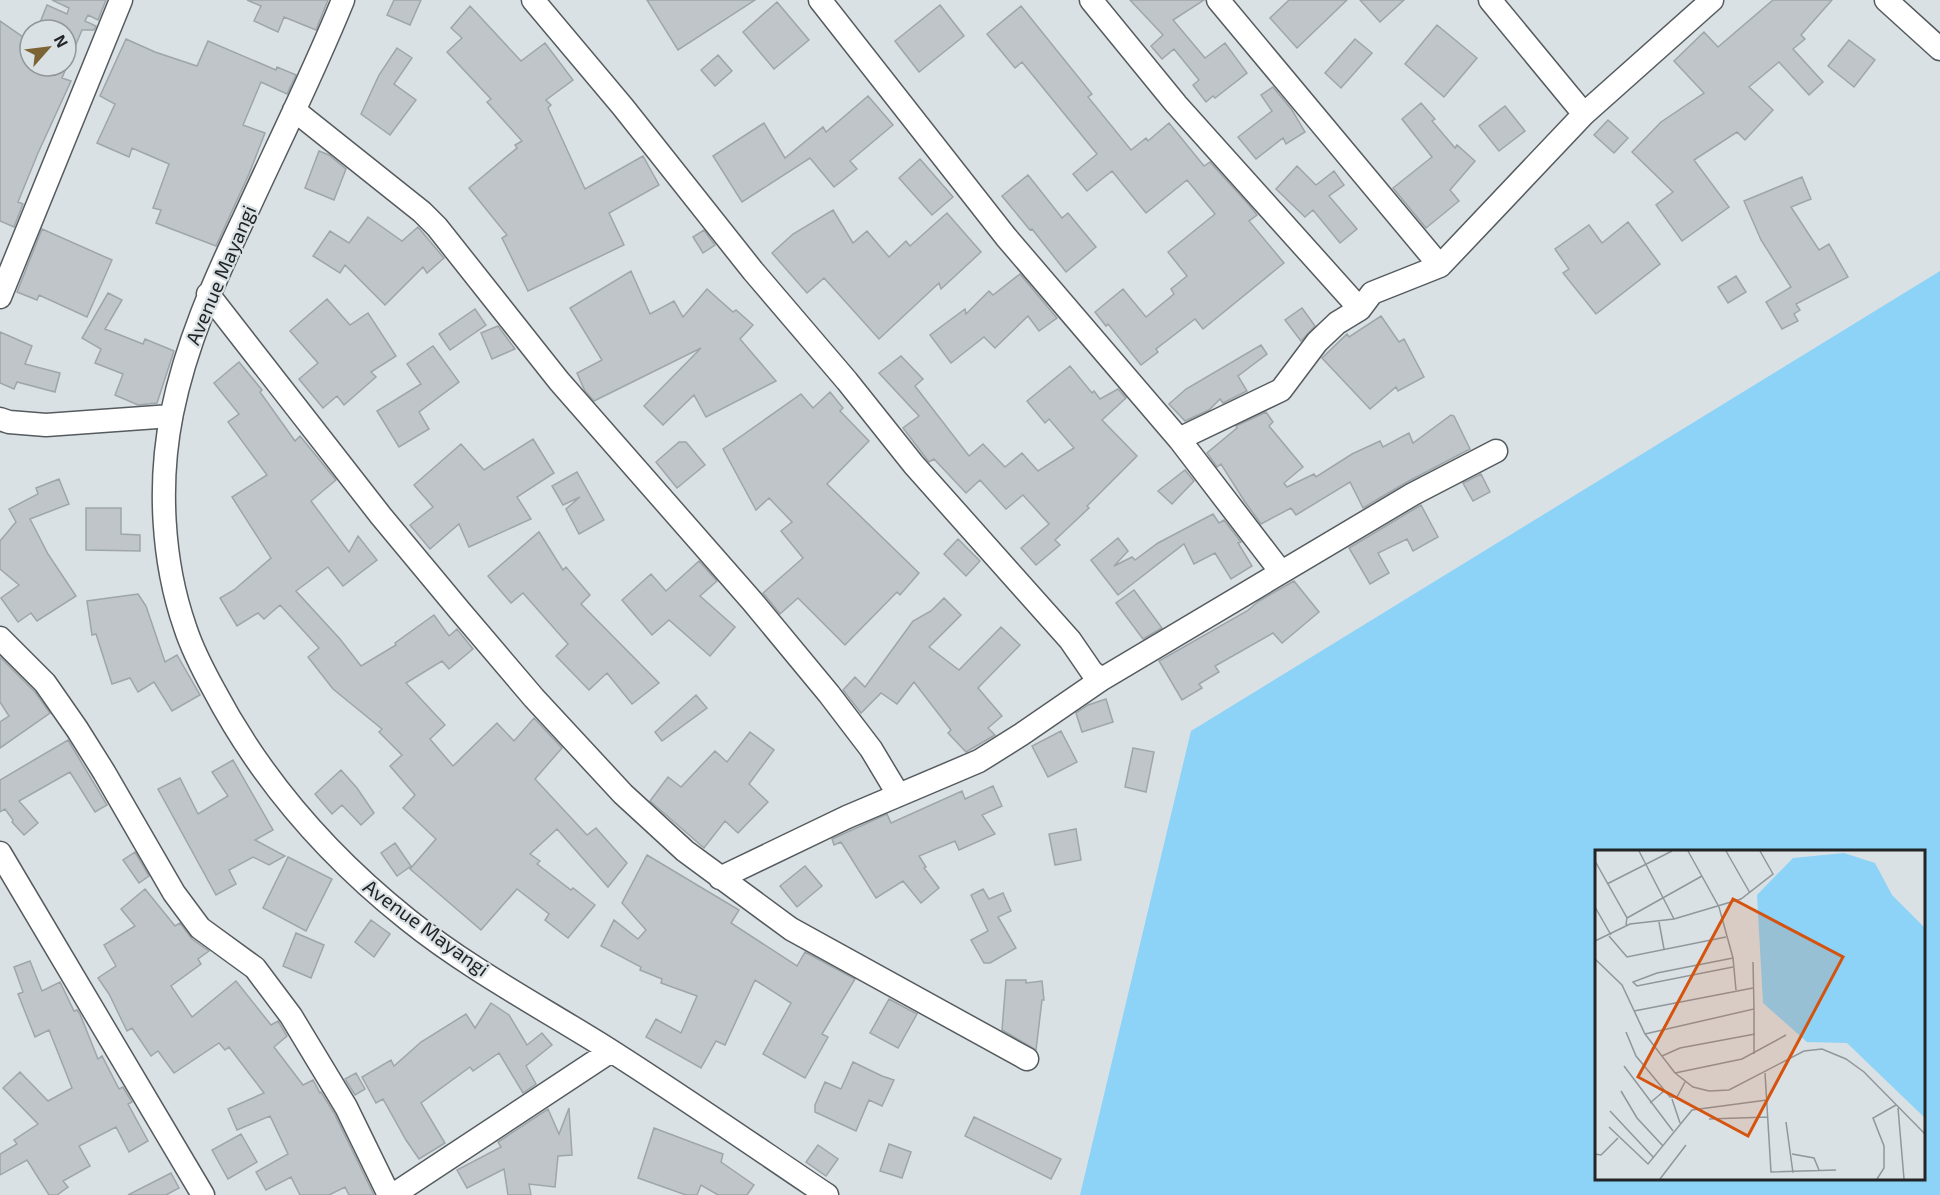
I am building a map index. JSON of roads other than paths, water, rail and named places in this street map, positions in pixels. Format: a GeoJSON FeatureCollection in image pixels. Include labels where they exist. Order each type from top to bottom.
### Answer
{"type":"FeatureCollection","features":[{"type":"Feature","properties":{"kind":"street"},"geometry":{"type":"LineString","coordinates":[[2,288],[121,0]]}},
{"type":"Feature","properties":{"kind":"street","name":"Avenue Mayangi"},"geometry":{"type":"LineString","coordinates":[[343,0],[208,294],[194,332],[171,416],[164,513],[176,596],[185,628],[199,662],[251,752],[306,826],[358,878],[410,921],[455,953],[611,1051],[827,1195]]}},
{"type":"Feature","properties":{"kind":"street"},"geometry":{"type":"LineString","coordinates":[[533,0],[623,107],[753,271],[847,381],[914,465],[1070,640],[1092,672],[1102,679]]}},
{"type":"Feature","properties":{"kind":"street"},"geometry":{"type":"LineString","coordinates":[[820,0],[1006,237],[1179,439],[1281,573]]}},
{"type":"Feature","properties":{"kind":"street"},"geometry":{"type":"LineString","coordinates":[[1091,0],[1176,104],[1360,309]]}},
{"type":"Feature","properties":{"kind":"street"},"geometry":{"type":"LineString","coordinates":[[1218,0],[1440,266]]}},
{"type":"Feature","properties":{"kind":"street"},"geometry":{"type":"LineString","coordinates":[[1490,0],[1584,114]]}},
{"type":"Feature","properties":{"kind":"street"},"geometry":{"type":"LineString","coordinates":[[1179,439],[1281,390],[1317,342],[1336,323],[1360,309],[1372,293],[1440,266],[1584,114],[1712,0]]}},
{"type":"Feature","properties":{"kind":"street"},"geometry":{"type":"LineString","coordinates":[[1886,0],[1940,50]]}},
{"type":"Feature","properties":{"kind":"street"},"geometry":{"type":"LineString","coordinates":[[294,110],[422,212],[437,227],[558,381],[752,600],[830,694],[871,749],[898,794]]}},
{"type":"Feature","properties":{"kind":"street"},"geometry":{"type":"LineString","coordinates":[[208,294],[381,516],[534,698],[623,794],[685,851],[791,929],[1027,1059]]}},
{"type":"Feature","properties":{"kind":"street"},"geometry":{"type":"LineString","coordinates":[[0,419],[9,422],[46,425],[171,416]]}},
{"type":"Feature","properties":{"kind":"street"},"geometry":{"type":"LineString","coordinates":[[720,878],[898,794],[979,761],[1102,679],[1413,494],[1496,451]]}},
{"type":"Feature","properties":{"kind":"street"},"geometry":{"type":"LineString","coordinates":[[0,638],[45,683],[77,729],[174,893],[200,928],[255,968],[291,1016],[346,1107],[391,1195],[479,1140],[611,1051]]}},
{"type":"Feature","properties":{"kind":"street"},"geometry":{"type":"LineString","coordinates":[[0,853],[203,1195]]}}]}
